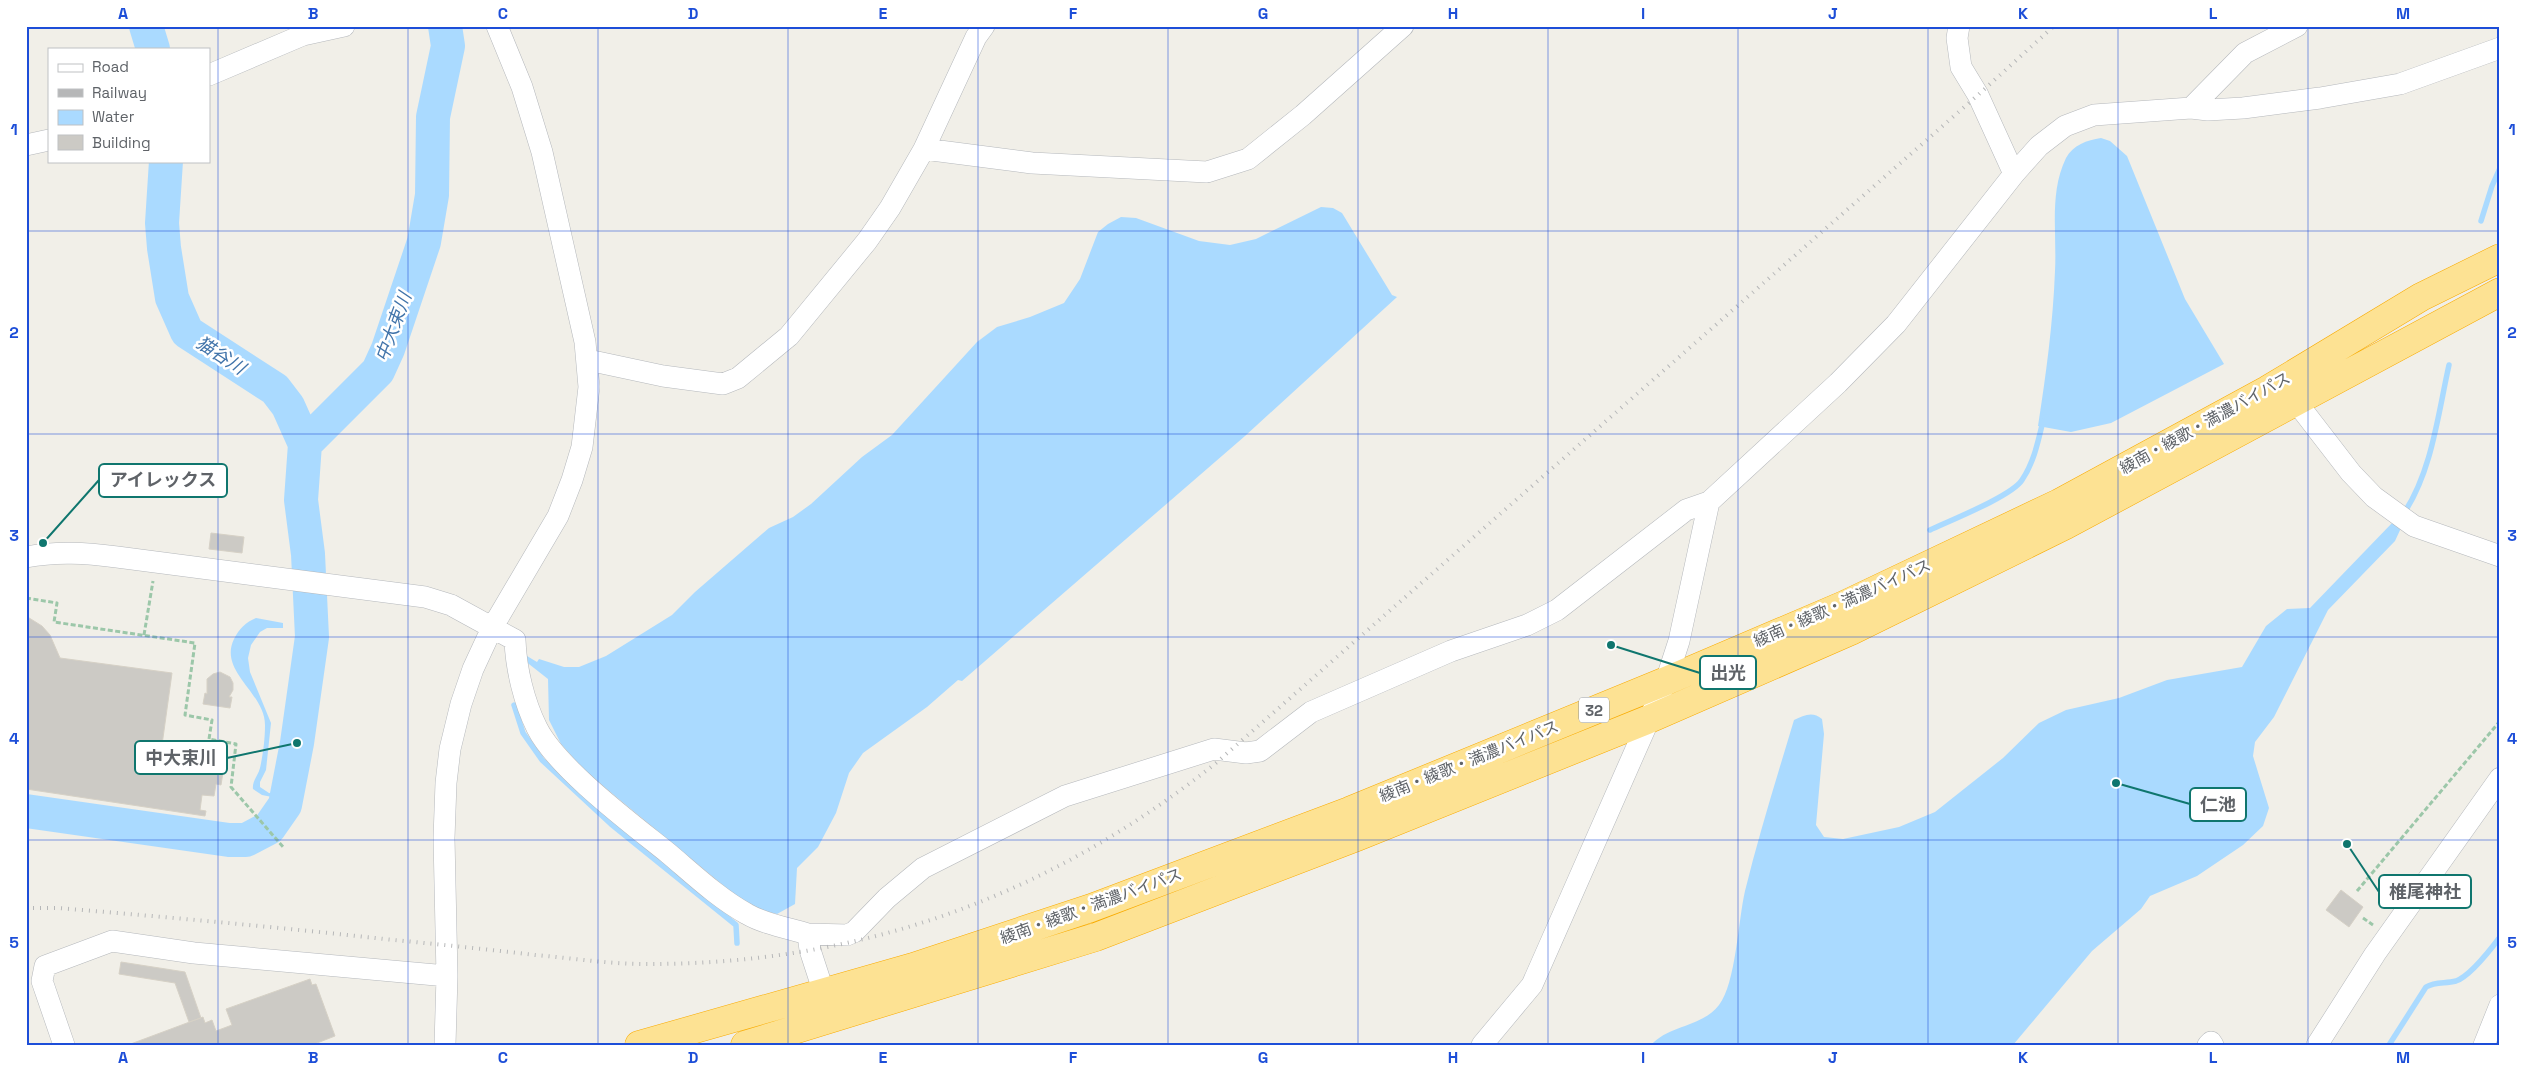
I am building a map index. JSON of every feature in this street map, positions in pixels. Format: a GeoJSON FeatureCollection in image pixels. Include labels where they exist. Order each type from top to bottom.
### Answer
{"type":"FeatureCollection","features":[{"type":"Feature","properties":{"kind":"highway","name":"綾南・綾歌・満濃バイパス"},"geometry":{"type":"LineString","coordinates":[[639,1045],[913,968],[1091,908],[1349,810],[1666,681],[1844,605],[2059,503],[2267,390],[2422,297],[2500,258]]}},
{"type":"Feature","properties":{"kind":"highway","name":"綾南・綾歌・満濃バイパス"},"geometry":{"type":"LineString","coordinates":[[745,1045],[1096,937],[1357,836],[1647,720],[1851,631],[2066,525],[2298,403],[2500,292]]}},
{"type":"Feature","properties":{"kind":"street"},"geometry":{"type":"LineString","coordinates":[[210,75],[303,35],[344,26]]}},
{"type":"Feature","properties":{"kind":"street"},"geometry":{"type":"LineString","coordinates":[[445,1045],[447,976],[444,838],[446,783],[450,749],[470,678],[492,628],[558,516],[582,447],[588,416],[588,360],[542,152],[522,87],[497,26]]}},
{"type":"Feature","properties":{"kind":"street"},"geometry":{"type":"LineString","coordinates":[[588,360],[663,376],[723,384],[738,378],[789,336],[867,241],[890,208],[924,149],[976,37],[984,26]]}},
{"type":"Feature","properties":{"kind":"street"},"geometry":{"type":"LineString","coordinates":[[924,149],[1032,163],[1207,172],[1248,159],[1303,115],[1403,26]]}},
{"type":"Feature","properties":{"kind":"street"},"geometry":{"type":"LineString","coordinates":[[1959,26],[1957,38],[1961,67],[1978,95],[2014,174]]}},
{"type":"Feature","properties":{"kind":"street"},"geometry":{"type":"LineString","coordinates":[[2191,108],[2245,52],[2297,26]]}},
{"type":"Feature","properties":{"kind":"street"},"geometry":{"type":"LineString","coordinates":[[26,557],[45,553],[81,553],[425,597],[458,608],[515,640],[516,657],[535,722],[561,761],[624,817],[725,899],[748,914],[808,934],[848,935],[854,932],[887,898],[923,868],[1065,796],[1214,749],[1246,753],[1260,751],[1311,712],[1451,650],[1528,625],[1557,610],[1686,510],[1709,502],[1838,383],[1896,324],[2014,174],[2039,146],[2065,126],[2094,116],[2191,108],[2208,110],[2242,108],[2320,98],[2400,84],[2500,48]]}},
{"type":"Feature","properties":{"kind":"street"},"geometry":{"type":"LineString","coordinates":[[26,144],[48,140]]}},
{"type":"Feature","properties":{"kind":"street"},"geometry":{"type":"LineString","coordinates":[[2298,403],[2352,473],[2374,496],[2402,518],[2414,526],[2500,556]]}},
{"type":"Feature","properties":{"kind":"street"},"geometry":{"type":"LineString","coordinates":[[1482,1045],[1532,985],[1564,916],[1647,720],[1666,681],[1679,641],[1709,502]]}},
{"type":"Feature","properties":{"kind":"street"},"geometry":{"type":"LineString","coordinates":[[2317,1045],[2375,954],[2500,778]]}},
{"type":"Feature","properties":{"kind":"street"},"geometry":{"type":"LineString","coordinates":[[808,934],[810,950],[824,993]]}},
{"type":"Feature","properties":{"kind":"street"},"geometry":{"type":"LineString","coordinates":[[64,1045],[42,981],[45,966],[112,941],[204,954],[447,976]]}},
{"type":"Feature","properties":{"kind":"street"},"geometry":{"type":"LineString","coordinates":[[2484,1045],[2500,1005]]}},
{"type":"Feature","properties":{"kind":"street"},"geometry":{"type":"LineString","coordinates":[[2208,1045],[2211,1042],[2214,1045]]}},
{"type":"Feature","properties":{"kind":"path"},"geometry":{"type":"LineString","coordinates":[[144,635],[156,562]]}},
{"type":"Feature","properties":{"kind":"path"},"geometry":{"type":"LineString","coordinates":[[26,598],[57,603],[54,622],[195,643],[184,715],[212,720],[209,739],[236,744],[231,787],[284,848]]}},
{"type":"Feature","properties":{"kind":"path"},"geometry":{"type":"LineString","coordinates":[[2358,891],[2500,721]]}},
{"type":"Feature","properties":{"kind":"water"},"geometry":{"type":"Polygon","coordinates":[[[2101,138],[2110,141],[2127,156],[2185,299],[2224,364],[2111,423],[2071,432],[2038,426],[2053,310],[2057,185],[2069,153],[2081,144],[2101,138]]]}},
{"type":"Feature","properties":{"kind":"water"},"geometry":{"type":"Polygon","coordinates":[[[1321,207],[1333,208],[1342,213],[1392,295],[1397,297],[1245,436],[962,681],[958,680],[927,707],[863,753],[849,773],[836,813],[818,847],[797,868],[795,904],[777,914],[763,911],[736,896],[585,771],[561,744],[549,720],[548,679],[520,657],[522,653],[537,662],[539,659],[564,667],[579,667],[606,656],[672,615],[695,592],[769,528],[793,517],[811,504],[862,457],[892,435],[977,342],[997,327],[1030,317],[1064,303],[1080,279],[1098,232],[1108,224],[1121,217],[1136,218],[1199,241],[1230,245],[1256,239],[1321,207]]]}},
{"type":"Feature","properties":{"kind":"water"},"geometry":{"type":"Polygon","coordinates":[[[2393,522],[2401,528],[2395,541],[2328,610],[2274,717],[2255,742],[2253,756],[2269,808],[2263,826],[2243,845],[2197,876],[2150,896],[2141,909],[2092,951],[2013,1045],[1651,1045],[1667,1033],[1704,1018],[1719,1005],[1725,995],[1733,967],[1745,891],[1794,720],[1812,714],[1822,719],[1824,734],[1816,825],[1824,837],[1843,839],[1899,827],[1935,812],[2003,758],[2039,723],[2066,710],[2119,698],[2167,680],[2242,667],[2266,626],[2287,609],[2310,608],[2393,522]]]}},
{"type":"Feature","properties":{"kind":"water"},"geometry":{"type":"Polygon","coordinates":[[[256,618],[283,623],[283,628],[267,628],[260,632],[251,645],[248,658],[250,672],[271,723],[266,770],[260,782],[260,787],[269,793],[278,794],[277,798],[262,795],[253,789],[253,783],[260,768],[265,726],[263,714],[258,703],[232,662],[231,651],[234,639],[246,624],[256,618]]]}},
{"type":"Feature","properties":{"kind":"building"},"geometry":{"type":"Polygon","coordinates":[[[211,533],[244,537],[242,553],[209,549],[211,533]]]}},
{"type":"Feature","properties":{"kind":"building"},"geometry":{"type":"Polygon","coordinates":[[[26,616],[42,626],[50,635],[60,658],[172,673],[162,745],[169,747],[168,753],[219,760],[219,765],[224,766],[221,785],[216,784],[214,796],[202,795],[200,810],[206,811],[205,816],[26,789],[26,616]]]}},
{"type":"Feature","properties":{"kind":"building"},"geometry":{"type":"Polygon","coordinates":[[[220,672],[230,677],[233,683],[233,690],[229,697],[232,697],[230,708],[203,704],[205,693],[207,694],[207,679],[213,674],[220,672]]]}},
{"type":"Feature","properties":{"kind":"building"},"geometry":{"type":"Polygon","coordinates":[[[2341,890],[2363,907],[2349,927],[2326,910],[2341,890]]]}},
{"type":"Feature","properties":{"kind":"building"},"geometry":{"type":"Polygon","coordinates":[[[121,962],[185,972],[201,1018],[189,1022],[175,983],[119,974],[121,962]]]}},
{"type":"Feature","properties":{"kind":"building"},"geometry":{"type":"Polygon","coordinates":[[[310,979],[312,985],[316,984],[335,1036],[312,1045],[128,1045],[203,1017],[205,1023],[212,1020],[216,1031],[232,1025],[226,1009],[310,979]]]}},
{"type":"Feature","properties":{"kind":"waterway","name":"猫谷川"},"geometry":{"type":"LineString","coordinates":[[146,26],[153,48]]}},
{"type":"Feature","properties":{"kind":"waterway","name":"中大束川"},"geometry":{"type":"LineString","coordinates":[[26,811],[229,840],[246,840],[269,828],[285,805],[297,743],[312,637],[308,554],[301,500],[305,444],[378,371],[388,349],[424,242],[432,195],[433,117],[448,46],[445,26]]}},
{"type":"Feature","properties":{"kind":"waterway","name":"猫谷川"},"geometry":{"type":"LineString","coordinates":[[166,162],[162,223],[164,248],[172,298],[187,332],[275,389],[288,406],[305,444]]}},
{"type":"Feature","properties":{"kind":"waterway"},"geometry":{"type":"LineString","coordinates":[[2481,221],[2500,168]]}},
{"type":"Feature","properties":{"kind":"waterway"},"geometry":{"type":"LineString","coordinates":[[2404,513],[2414,497],[2428,461],[2449,365]]}},
{"type":"Feature","properties":{"kind":"waterway"},"geometry":{"type":"LineString","coordinates":[[1930,530],[1994,500],[2016,486],[2030,466],[2043,421]]}},
{"type":"Feature","properties":{"kind":"waterway"},"geometry":{"type":"LineString","coordinates":[[514,705],[523,733],[542,760],[611,824],[736,925],[737,943]]}},
{"type":"Feature","properties":{"kind":"waterway"},"geometry":{"type":"LineString","coordinates":[[275,796],[286,798]]}},
{"type":"Feature","properties":{"kind":"waterway"},"geometry":{"type":"LineString","coordinates":[[2389,1045],[2426,987],[2433,984],[2456,981],[2468,974],[2500,937]]}},
{"type":"Feature","properties":{"kind":"railway"},"geometry":{"type":"LineString","coordinates":[[26,908],[58,908],[303,930],[590,961],[644,964],[723,961],[800,952],[875,936],[948,914],[1018,886],[1086,851],[1152,810],[1216,763],[1978,95],[2054,26]]}},
{"type":"Feature","properties":{"kind":"place","name":"アイレックス"},"geometry":{"type":"Point","coordinates":[43,543]}},
{"type":"Feature","properties":{"kind":"place","name":"出光"},"geometry":{"type":"Point","coordinates":[1611,645]}},
{"type":"Feature","properties":{"kind":"place","name":"中大束川"},"geometry":{"type":"Point","coordinates":[297,743]}},
{"type":"Feature","properties":{"kind":"place","name":"仁池"},"geometry":{"type":"Point","coordinates":[2116,783]}},
{"type":"Feature","properties":{"kind":"place","name":"椎尾神社"},"geometry":{"type":"Point","coordinates":[2347,844]}}]}
